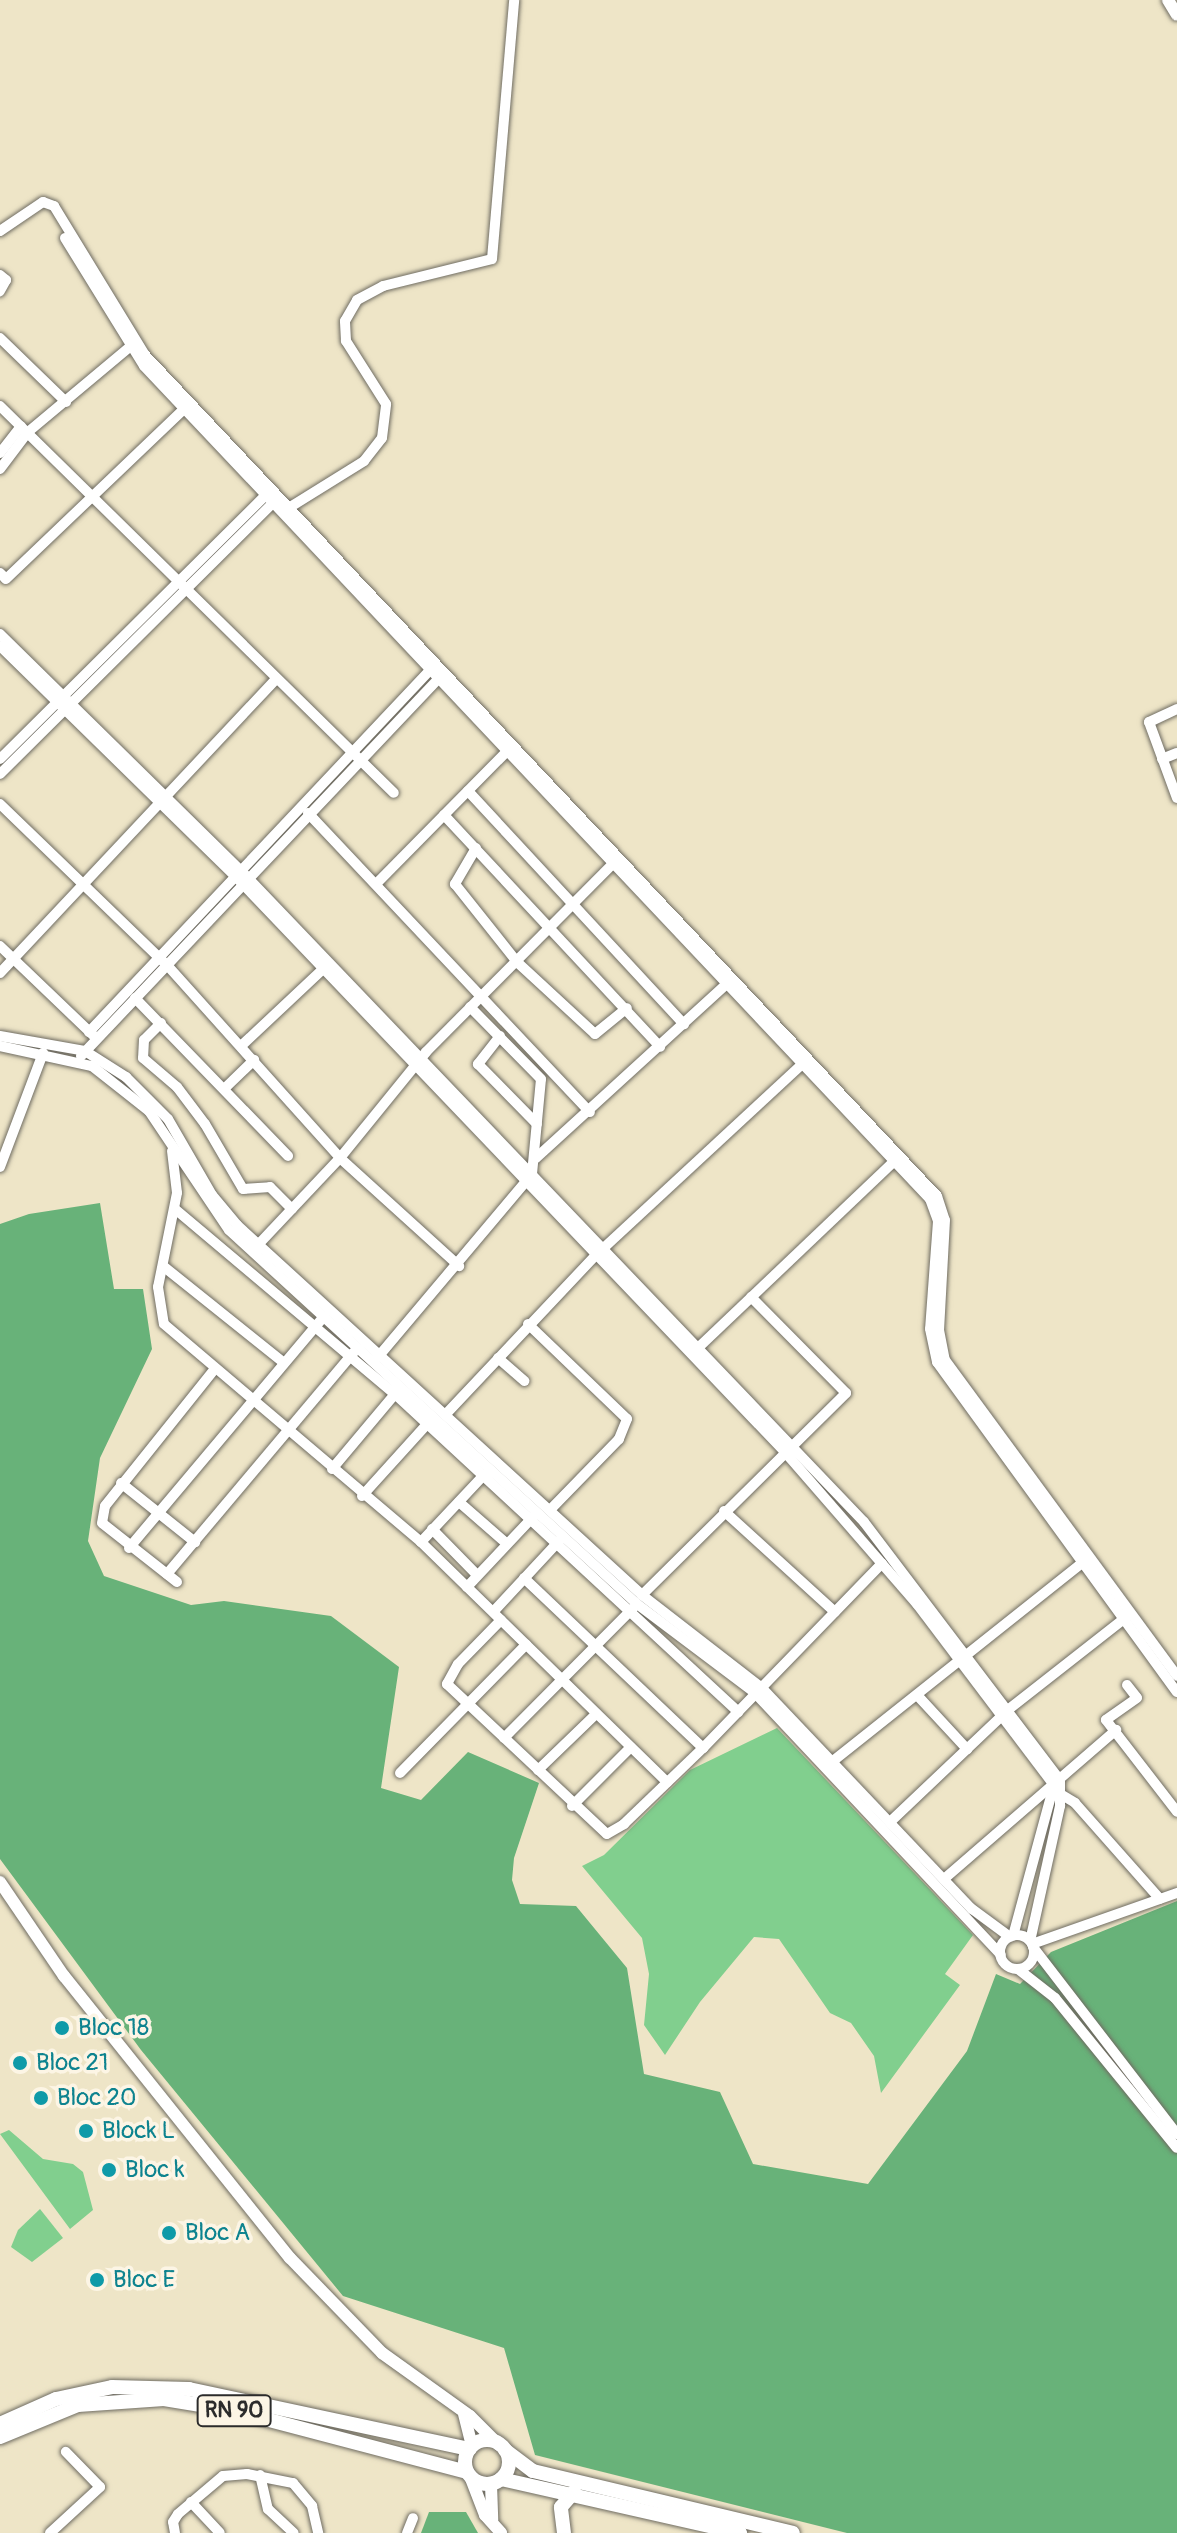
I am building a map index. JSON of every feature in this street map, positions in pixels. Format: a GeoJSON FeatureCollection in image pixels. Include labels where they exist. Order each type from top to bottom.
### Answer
{"type":"FeatureCollection","features":[{"type":"Feature","properties":{"kind":"highway","name":"RN 90"},"geometry":{"type":"LineString","coordinates":[[0,2424],[56,2399],[112,2387],[189,2389],[471,2447]]}},
{"type":"Feature","properties":{"kind":"highway","name":"RN 90"},"geometry":{"type":"LineString","coordinates":[[0,2437],[78,2405],[164,2399],[231,2410],[468,2474]]}},
{"type":"Feature","properties":{"kind":"highway"},"geometry":{"type":"LineString","coordinates":[[740,2533],[574,2492],[468,2474],[471,2447],[486,2440],[502,2447],[533,2471],[793,2533]]}},
{"type":"Feature","properties":{"kind":"highway"},"geometry":{"type":"LineString","coordinates":[[496,2481],[508,2462],[502,2447]]}},
{"type":"Feature","properties":{"kind":"highway"},"geometry":{"type":"LineString","coordinates":[[564,2533],[561,2507],[574,2492]]}},
{"type":"Feature","properties":{"kind":"main road"},"geometry":{"type":"LineString","coordinates":[[1168,0],[1177,15]]}},
{"type":"Feature","properties":{"kind":"main road"},"geometry":{"type":"LineString","coordinates":[[0,1882],[64,1976]]}},
{"type":"Feature","properties":{"kind":"main road"},"geometry":{"type":"LineString","coordinates":[[0,1896],[290,2258],[382,2353],[460,2409],[502,2447]]}},
{"type":"Feature","properties":{"kind":"main road"},"geometry":{"type":"LineString","coordinates":[[460,2409],[471,2427],[471,2447]]}},
{"type":"Feature","properties":{"kind":"main road"},"geometry":{"type":"LineString","coordinates":[[468,2474],[498,2530]]}},
{"type":"Feature","properties":{"kind":"main road"},"geometry":{"type":"LineString","coordinates":[[496,2481],[498,2530]]}},
{"type":"Feature","properties":{"kind":"street"},"geometry":{"type":"LineString","coordinates":[[287,509],[364,461],[382,438],[386,404],[346,341],[345,321],[357,300],[383,286],[492,259],[514,0]]}},
{"type":"Feature","properties":{"kind":"street"},"geometry":{"type":"LineString","coordinates":[[0,231],[43,202],[54,206],[132,345],[611,866],[729,982],[937,1213],[930,1329],[937,1362],[1083,1562],[1177,1676]]}},
{"type":"Feature","properties":{"kind":"street"},"geometry":{"type":"LineString","coordinates":[[0,275],[6,280],[0,291]]}},
{"type":"Feature","properties":{"kind":"street"},"geometry":{"type":"LineString","coordinates":[[0,338],[66,402]]}},
{"type":"Feature","properties":{"kind":"street"},"geometry":{"type":"LineString","coordinates":[[0,453],[24,429],[66,402],[132,345]]}},
{"type":"Feature","properties":{"kind":"street"},"geometry":{"type":"LineString","coordinates":[[0,406],[180,588],[394,793]]}},
{"type":"Feature","properties":{"kind":"street"},"geometry":{"type":"LineString","coordinates":[[0,573],[6,579],[188,406]]}},
{"type":"Feature","properties":{"kind":"street"},"geometry":{"type":"LineString","coordinates":[[0,469],[24,429]]}},
{"type":"Feature","properties":{"kind":"street"},"geometry":{"type":"LineString","coordinates":[[272,497],[287,509],[435,673]]}},
{"type":"Feature","properties":{"kind":"street"},"geometry":{"type":"LineString","coordinates":[[4,759],[64,704],[272,497]]}},
{"type":"Feature","properties":{"kind":"street"},"geometry":{"type":"LineString","coordinates":[[0,634],[64,704]]}},
{"type":"Feature","properties":{"kind":"street"},"geometry":{"type":"LineString","coordinates":[[0,646],[64,704],[242,878],[421,1059],[599,1253],[864,1522],[964,1659]]}},
{"type":"Feature","properties":{"kind":"street"},"geometry":{"type":"LineString","coordinates":[[81,1056],[93,1035],[435,673]]}},
{"type":"Feature","properties":{"kind":"street"},"geometry":{"type":"LineString","coordinates":[[0,973],[81,882],[275,680]]}},
{"type":"Feature","properties":{"kind":"street"},"geometry":{"type":"LineString","coordinates":[[1177,709],[1149,721],[1175,785],[1177,798]]}},
{"type":"Feature","properties":{"kind":"street"},"geometry":{"type":"LineString","coordinates":[[1162,759],[1177,753]]}},
{"type":"Feature","properties":{"kind":"street"},"geometry":{"type":"LineString","coordinates":[[377,883],[468,791],[511,755]]}},
{"type":"Feature","properties":{"kind":"street"},"geometry":{"type":"LineString","coordinates":[[511,755],[937,1196],[945,1220],[939,1330],[945,1360],[1128,1616],[1177,1692]]}},
{"type":"Feature","properties":{"kind":"street"},"geometry":{"type":"LineString","coordinates":[[242,878],[308,813],[356,757]]}},
{"type":"Feature","properties":{"kind":"street"},"geometry":{"type":"LineString","coordinates":[[468,791],[684,1024]]}},
{"type":"Feature","properties":{"kind":"street"},"geometry":{"type":"LineString","coordinates":[[0,804],[163,961],[340,1158],[459,1266]]}},
{"type":"Feature","properties":{"kind":"street"},"geometry":{"type":"LineString","coordinates":[[308,813],[590,1112]]}},
{"type":"Feature","properties":{"kind":"street"},"geometry":{"type":"LineString","coordinates":[[444,815],[627,1008],[660,1047]]}},
{"type":"Feature","properties":{"kind":"street"},"geometry":{"type":"LineString","coordinates":[[476,848],[455,884],[517,962],[595,1034],[627,1008]]}},
{"type":"Feature","properties":{"kind":"street"},"geometry":{"type":"LineString","coordinates":[[255,1248],[340,1158],[421,1059],[611,866]]}},
{"type":"Feature","properties":{"kind":"street"},"geometry":{"type":"LineString","coordinates":[[242,878],[415,1070],[531,1179]]}},
{"type":"Feature","properties":{"kind":"street"},"geometry":{"type":"LineString","coordinates":[[0,946],[93,1035]]}},
{"type":"Feature","properties":{"kind":"street"},"geometry":{"type":"LineString","coordinates":[[93,1035],[135,998],[163,961]]}},
{"type":"Feature","properties":{"kind":"street"},"geometry":{"type":"LineString","coordinates":[[241,1046],[323,969]]}},
{"type":"Feature","properties":{"kind":"street"},"geometry":{"type":"LineString","coordinates":[[536,1158],[729,982]]}},
{"type":"Feature","properties":{"kind":"street"},"geometry":{"type":"LineString","coordinates":[[135,998],[288,1156]]}},
{"type":"Feature","properties":{"kind":"street"},"geometry":{"type":"LineString","coordinates":[[377,1358],[531,1179],[536,1158],[541,1079],[470,1007]]}},
{"type":"Feature","properties":{"kind":"street"},"geometry":{"type":"LineString","coordinates":[[161,1023],[144,1040],[143,1058],[177,1087],[205,1124],[243,1189],[270,1187],[292,1209]]}},
{"type":"Feature","properties":{"kind":"street"},"geometry":{"type":"LineString","coordinates":[[0,1036],[81,1056],[126,1077],[156,1104],[212,1195],[255,1248],[324,1317],[354,1352],[484,1475],[542,1511]]}},
{"type":"Feature","properties":{"kind":"street"},"geometry":{"type":"LineString","coordinates":[[500,1036],[481,1057],[479,1066],[537,1124]]}},
{"type":"Feature","properties":{"kind":"street"},"geometry":{"type":"LineString","coordinates":[[0,1046],[81,1056],[119,1084],[166,1133],[210,1207],[542,1511],[561,1539],[636,1603],[758,1690],[833,1761],[944,1879],[1012,1937],[1032,1944],[1177,2134]]}},
{"type":"Feature","properties":{"kind":"street"},"geometry":{"type":"LineString","coordinates":[[0,1167],[43,1053]]}},
{"type":"Feature","properties":{"kind":"street"},"geometry":{"type":"LineString","coordinates":[[224,1089],[254,1060]]}},
{"type":"Feature","properties":{"kind":"street"},"geometry":{"type":"LineString","coordinates":[[446,1414],[528,1324],[599,1253],[801,1065]]}},
{"type":"Feature","properties":{"kind":"street"},"geometry":{"type":"LineString","coordinates":[[166,1133],[177,1178],[175,1209],[158,1308],[164,1324],[362,1496],[421,1542],[667,1782]]}},
{"type":"Feature","properties":{"kind":"street"},"geometry":{"type":"LineString","coordinates":[[698,1348],[893,1162]]}},
{"type":"Feature","properties":{"kind":"street"},"geometry":{"type":"LineString","coordinates":[[175,1209],[316,1326],[354,1352],[377,1358],[446,1414],[636,1603],[738,1712]]}},
{"type":"Feature","properties":{"kind":"street"},"geometry":{"type":"LineString","coordinates":[[599,1253],[698,1348],[787,1447],[964,1659],[1057,1785],[1160,1899]]}},
{"type":"Feature","properties":{"kind":"street"},"geometry":{"type":"LineString","coordinates":[[163,1266],[284,1363]]}},
{"type":"Feature","properties":{"kind":"street"},"geometry":{"type":"LineString","coordinates":[[504,1738],[562,1682],[787,1447],[846,1393],[751,1297]]}},
{"type":"Feature","properties":{"kind":"street"},"geometry":{"type":"LineString","coordinates":[[129,1548],[324,1317]]}},
{"type":"Feature","properties":{"kind":"street"},"geometry":{"type":"LineString","coordinates":[[467,1587],[506,1543],[619,1439],[627,1419],[528,1324]]}},
{"type":"Feature","properties":{"kind":"street"},"geometry":{"type":"LineString","coordinates":[[167,1574],[354,1352]]}},
{"type":"Feature","properties":{"kind":"street"},"geometry":{"type":"LineString","coordinates":[[498,1358],[524,1381]]}},
{"type":"Feature","properties":{"kind":"street"},"geometry":{"type":"LineString","coordinates":[[177,1582],[129,1548],[102,1523],[105,1506],[121,1483],[214,1370]]}},
{"type":"Feature","properties":{"kind":"street"},"geometry":{"type":"LineString","coordinates":[[332,1469],[395,1394]]}},
{"type":"Feature","properties":{"kind":"street"},"geometry":{"type":"LineString","coordinates":[[362,1496],[427,1424]]}},
{"type":"Feature","properties":{"kind":"street"},"geometry":{"type":"LineString","coordinates":[[421,1542],[484,1475]]}},
{"type":"Feature","properties":{"kind":"street"},"geometry":{"type":"LineString","coordinates":[[121,1483],[157,1516],[195,1542]]}},
{"type":"Feature","properties":{"kind":"street"},"geometry":{"type":"LineString","coordinates":[[459,1502],[506,1543]]}},
{"type":"Feature","properties":{"kind":"street"},"geometry":{"type":"LineString","coordinates":[[724,1511],[835,1612]]}},
{"type":"Feature","properties":{"kind":"street"},"geometry":{"type":"LineString","coordinates":[[432,1529],[476,1574]]}},
{"type":"Feature","properties":{"kind":"street"},"geometry":{"type":"LineString","coordinates":[[561,1539],[524,1578],[447,1677],[447,1684],[572,1806],[607,1834],[703,1748],[882,1563]]}},
{"type":"Feature","properties":{"kind":"street"},"geometry":{"type":"LineString","coordinates":[[833,1761],[1083,1562]]}},
{"type":"Feature","properties":{"kind":"street"},"geometry":{"type":"LineString","coordinates":[[524,1578],[703,1748]]}},
{"type":"Feature","properties":{"kind":"street"},"geometry":{"type":"LineString","coordinates":[[890,1822],[1006,1712],[1128,1616]]}},
{"type":"Feature","properties":{"kind":"street"},"geometry":{"type":"LineString","coordinates":[[400,1773],[526,1645]]}},
{"type":"Feature","properties":{"kind":"street"},"geometry":{"type":"LineString","coordinates":[[1127,1685],[1137,1698],[1106,1720],[1177,1812]]}},
{"type":"Feature","properties":{"kind":"street"},"geometry":{"type":"LineString","coordinates":[[758,1690],[1001,1955],[1005,1964],[1018,1969],[1055,1998],[1177,2148]]}},
{"type":"Feature","properties":{"kind":"street"},"geometry":{"type":"LineString","coordinates":[[917,1695],[967,1749]]}},
{"type":"Feature","properties":{"kind":"street"},"geometry":{"type":"LineString","coordinates":[[538,1770],[596,1714]]}},
{"type":"Feature","properties":{"kind":"street"},"geometry":{"type":"LineString","coordinates":[[944,1879],[1057,1785],[1116,1730]]}},
{"type":"Feature","properties":{"kind":"street"},"geometry":{"type":"LineString","coordinates":[[572,1806],[631,1747]]}},
{"type":"Feature","properties":{"kind":"street"},"geometry":{"type":"LineString","coordinates":[[1001,1955],[1012,1937],[1057,1785]]}},
{"type":"Feature","properties":{"kind":"street"},"geometry":{"type":"LineString","coordinates":[[1018,1969],[1031,1962],[1057,1785]]}},
{"type":"Feature","properties":{"kind":"street"},"geometry":{"type":"LineString","coordinates":[[1032,1944],[1177,1893]]}},
{"type":"Feature","properties":{"kind":"street"},"geometry":{"type":"LineString","coordinates":[[58,2531],[100,2487],[66,2452]]}},
{"type":"Feature","properties":{"kind":"street"},"geometry":{"type":"LineString","coordinates":[[260,2475],[268,2509],[294,2533]]}},
{"type":"Feature","properties":{"kind":"street"},"geometry":{"type":"LineString","coordinates":[[175,2533],[173,2522],[191,2502],[223,2476],[260,2475],[283,2479],[300,2490],[312,2506],[318,2533]]}},
{"type":"Feature","properties":{"kind":"street"},"geometry":{"type":"LineString","coordinates":[[191,2502],[220,2533]]}},
{"type":"Feature","properties":{"kind":"street"},"geometry":{"type":"LineString","coordinates":[[407,2533],[413,2518]]}},
{"type":"Feature","properties":{"kind":"green space"},"geometry":{"type":"Polygon","coordinates":[[[100,1203],[114,1289],[143,1289],[152,1349],[100,1458],[88,1541],[104,1576],[191,1605],[224,1601],[331,1616],[399,1667],[381,1788],[421,1800],[468,1752],[539,1783],[514,1858],[512,1880],[520,1904],[576,1906],[627,1968],[644,2074],[720,2092],[753,2164],[868,2184],[967,2051],[996,1974],[1020,1984],[1051,1952],[1177,1901],[1177,2533],[847,2533],[535,2455],[504,2348],[343,2296],[141,2050],[0,1859],[0,1224],[29,1214],[100,1203]]]}},
{"type":"Feature","properties":{"kind":"green space"},"geometry":{"type":"Polygon","coordinates":[[[777,1728],[973,1935],[945,1974],[960,1985],[881,2093],[874,2056],[851,2023],[830,2013],[779,1939],[754,1937],[700,2002],[665,2055],[644,2025],[649,1974],[642,1938],[582,1866],[604,1855],[690,1770],[777,1728]]]}},
{"type":"Feature","properties":{"kind":"green space"},"geometry":{"type":"Polygon","coordinates":[[[9,2130],[43,2159],[73,2164],[83,2172],[93,2210],[70,2229],[0,2134],[9,2130]]]}},
{"type":"Feature","properties":{"kind":"green space"},"geometry":{"type":"Polygon","coordinates":[[[40,2209],[63,2238],[32,2262],[11,2247],[18,2230],[40,2209]]]}},
{"type":"Feature","properties":{"kind":"green space"},"geometry":{"type":"Polygon","coordinates":[[[429,2512],[466,2512],[478,2533],[421,2533],[429,2512]]]}},
{"type":"Feature","properties":{"kind":"place","name":"Bloc 18"},"geometry":{"type":"Point","coordinates":[62,2028]}},
{"type":"Feature","properties":{"kind":"place","name":"Bloc 21"},"geometry":{"type":"Point","coordinates":[20,2063]}},
{"type":"Feature","properties":{"kind":"place","name":"Bloc 20"},"geometry":{"type":"Point","coordinates":[41,2098]}},
{"type":"Feature","properties":{"kind":"place","name":"Block L"},"geometry":{"type":"Point","coordinates":[86,2131]}},
{"type":"Feature","properties":{"kind":"place","name":"Bloc k"},"geometry":{"type":"Point","coordinates":[109,2170]}},
{"type":"Feature","properties":{"kind":"place","name":"Bloc A"},"geometry":{"type":"Point","coordinates":[169,2233]}},
{"type":"Feature","properties":{"kind":"place","name":"Bloc E"},"geometry":{"type":"Point","coordinates":[97,2280]}}]}
